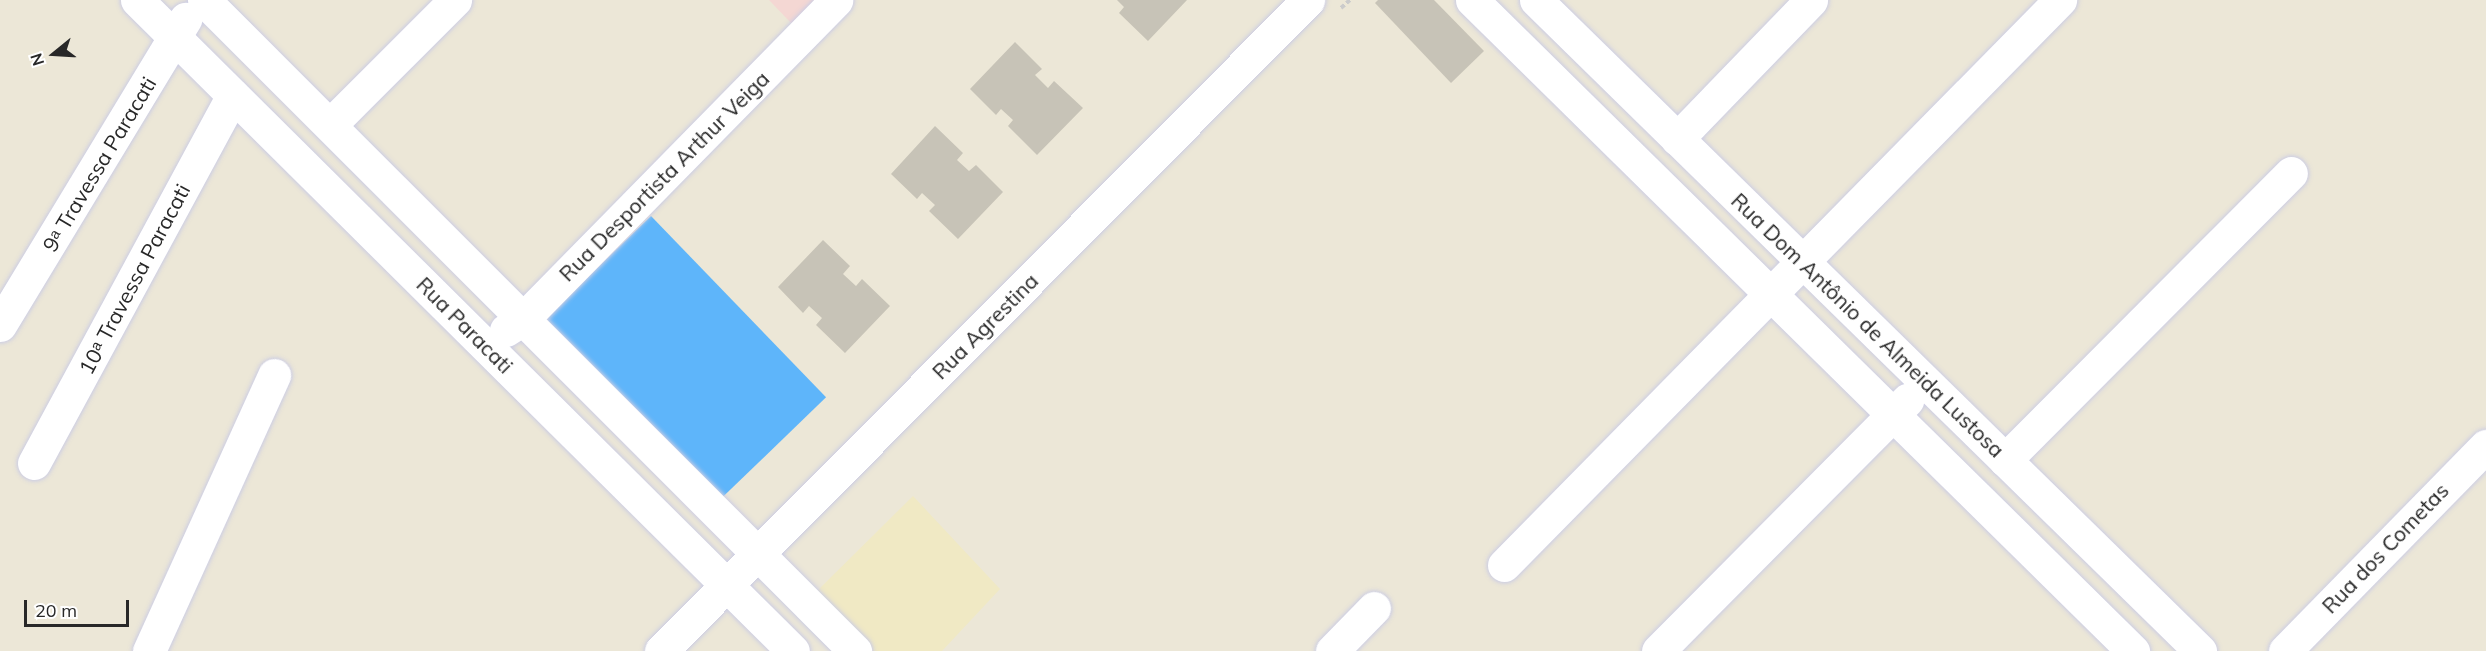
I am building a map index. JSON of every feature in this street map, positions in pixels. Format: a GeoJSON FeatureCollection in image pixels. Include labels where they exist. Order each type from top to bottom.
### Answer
{"type":"FeatureCollection","features":[{"type":"Feature","properties":{"kind":"street","name":"Rua Paracati"},"geometry":{"type":"LineString","coordinates":[[137,0],[794,651]]}},
{"type":"Feature","properties":{"kind":"street","name":"9ᵃ Travessa Paracati"},"geometry":{"type":"LineString","coordinates":[[0,325],[176,38],[194,0]]}},
{"type":"Feature","properties":{"kind":"street"},"geometry":{"type":"LineString","coordinates":[[204,0],[855,651]]}},
{"type":"Feature","properties":{"kind":"street"},"geometry":{"type":"LineString","coordinates":[[330,125],[455,0]]}},
{"type":"Feature","properties":{"kind":"street","name":"Rua Desportista Arthur Veiga"},"geometry":{"type":"LineString","coordinates":[[484,344],[523,319],[836,0]]}},
{"type":"Feature","properties":{"kind":"street","name":"Rua Agrestina"},"geometry":{"type":"LineString","coordinates":[[661,651],[1308,0]]}},
{"type":"Feature","properties":{"kind":"street"},"geometry":{"type":"LineString","coordinates":[[1472,0],[2133,651]]}},
{"type":"Feature","properties":{"kind":"street","name":"Rua Dom Antônio de Almeida Lustosa"},"geometry":{"type":"LineString","coordinates":[[1536,0],[2200,651]]}},
{"type":"Feature","properties":{"kind":"street"},"geometry":{"type":"LineString","coordinates":[[1677,139],[1810,0]]}},
{"type":"Feature","properties":{"kind":"street"},"geometry":{"type":"LineString","coordinates":[[1504,565],[2060,0]]}},
{"type":"Feature","properties":{"kind":"street","name":"10ᵃ Travessa Paracati"},"geometry":{"type":"LineString","coordinates":[[34,463],[233,95]]}},
{"type":"Feature","properties":{"kind":"street"},"geometry":{"type":"LineString","coordinates":[[2005,460],[2290,173]]}},
{"type":"Feature","properties":{"kind":"street"},"geometry":{"type":"LineString","coordinates":[[149,651],[274,375]]}},
{"type":"Feature","properties":{"kind":"street"},"geometry":{"type":"LineString","coordinates":[[1658,651],[1925,382]]}},
{"type":"Feature","properties":{"kind":"street","name":"Rua dos Cometas"},"geometry":{"type":"LineString","coordinates":[[2285,651],[2486,446]]}},
{"type":"Feature","properties":{"kind":"street"},"geometry":{"type":"LineString","coordinates":[[1332,651],[1374,608]]}},
{"type":"Feature","properties":{"kind":"shaded area"},"geometry":{"type":"Polygon","coordinates":[[[769,0],[818,0],[793,25],[769,0]]]}},
{"type":"Feature","properties":{"kind":"shaded area"},"geometry":{"type":"Polygon","coordinates":[[[913,496],[1000,589],[942,651],[869,651],[814,594],[913,496]]]}},
{"type":"Feature","properties":{"kind":"water"},"geometry":{"type":"Polygon","coordinates":[[[651,216],[826,397],[717,503],[542,322],[651,216]]]}},
{"type":"Feature","properties":{"kind":"building"},"geometry":{"type":"Polygon","coordinates":[[[1117,0],[1187,0],[1148,41],[1119,13],[1124,7],[1117,0]]]}},
{"type":"Feature","properties":{"kind":"building"},"geometry":{"type":"Polygon","coordinates":[[[1378,0],[1434,0],[1484,51],[1451,83],[1375,3],[1378,0]]]}},
{"type":"Feature","properties":{"kind":"building"},"geometry":{"type":"Polygon","coordinates":[[[1015,42],[1042,69],[1035,75],[1048,88],[1054,81],[1083,108],[1037,155],[1008,126],[1013,120],[1001,109],[996,115],[970,89],[1015,42]]]}},
{"type":"Feature","properties":{"kind":"building"},"geometry":{"type":"Polygon","coordinates":[[[935,126],[963,153],[957,160],[969,171],[976,165],[1003,192],[958,239],[929,211],[935,205],[922,193],[917,199],[891,174],[935,126]]]}},
{"type":"Feature","properties":{"kind":"building"},"geometry":{"type":"Polygon","coordinates":[[[823,240],[850,266],[843,274],[856,286],[862,279],[890,306],[845,353],[816,325],[822,318],[809,306],[803,313],[778,287],[823,240]]]}}]}
